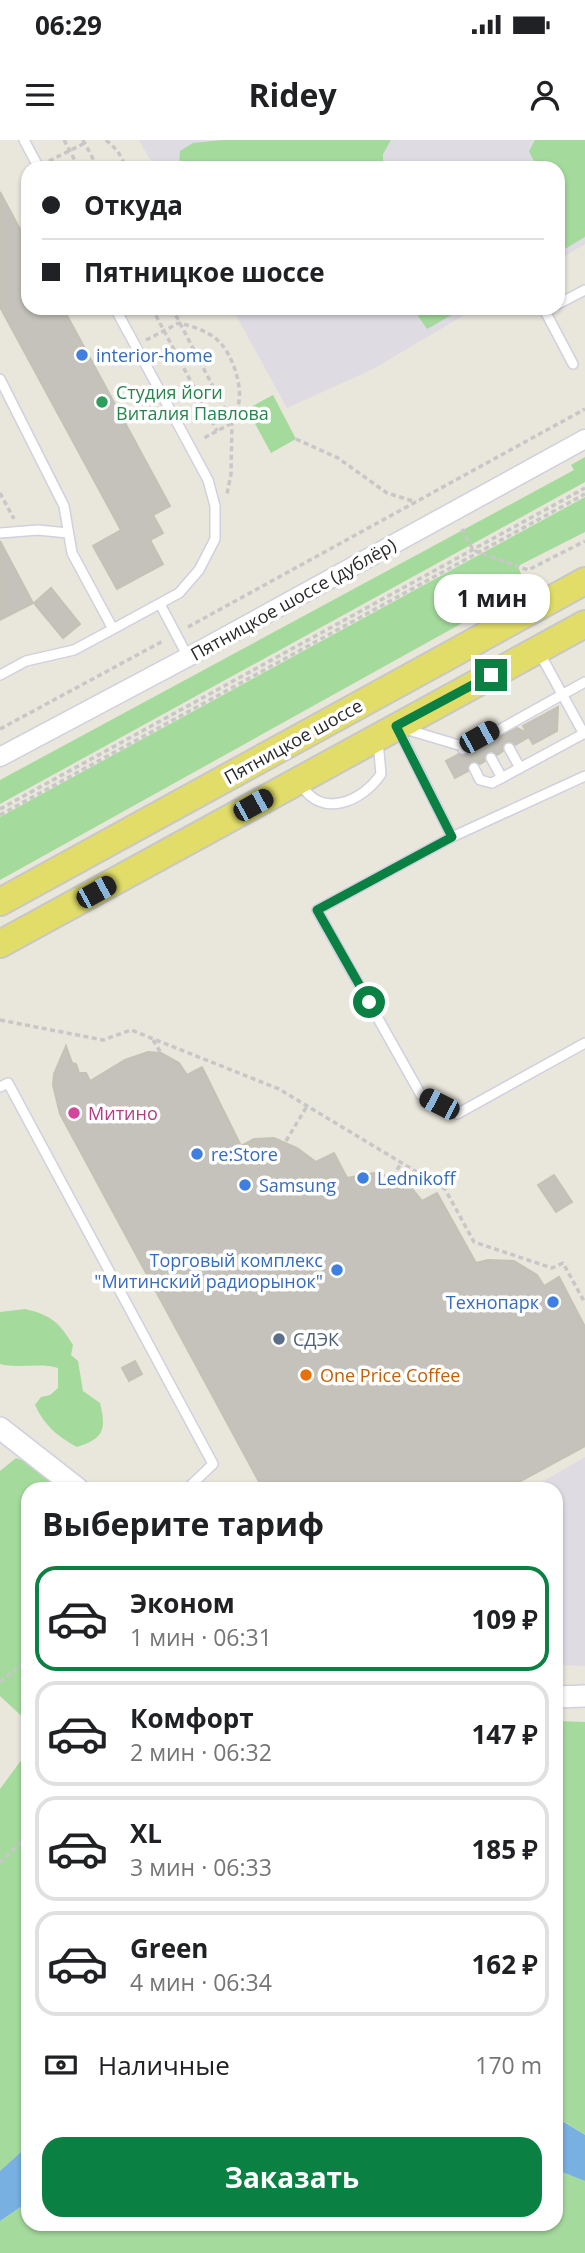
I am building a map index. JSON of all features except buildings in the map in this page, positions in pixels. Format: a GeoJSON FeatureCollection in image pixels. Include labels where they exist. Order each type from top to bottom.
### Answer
{"type":"FeatureCollection","features":[{"type":"Feature","properties":{"kind":"main road","name":"Пятницкое шоссе"},"geometry":{"type":"LineString","coordinates":[[0,902],[585,581]]}},
{"type":"Feature","properties":{"kind":"main road","name":"Пятницкое шоссе"},"geometry":{"type":"LineString","coordinates":[[0,944],[585,624]]}},
{"type":"Feature","properties":{"kind":"street","name":"Пятницкое шоссе (дублёр)"},"geometry":{"type":"LineString","coordinates":[[0,757],[585,439]]}},
{"type":"Feature","properties":{"kind":"street"},"geometry":{"type":"LineString","coordinates":[[2,1434],[68,1482]]}},
{"type":"Feature","properties":{"kind":"street"},"geometry":{"type":"LineString","coordinates":[[563,1697],[585,1696]]}},
{"type":"Feature","properties":{"kind":"lane"},"geometry":{"type":"LineString","coordinates":[[24,140],[36,161]]}},
{"type":"Feature","properties":{"kind":"lane"},"geometry":{"type":"LineString","coordinates":[[565,300],[585,290]]}},
{"type":"Feature","properties":{"kind":"lane"},"geometry":{"type":"LineString","coordinates":[[0,674],[26,661],[74,650],[179,593],[199,570],[215,539],[215,506],[208,480],[119,315]]}},
{"type":"Feature","properties":{"kind":"lane"},"geometry":{"type":"LineString","coordinates":[[547,315],[573,363]]}},
{"type":"Feature","properties":{"kind":"lane"},"geometry":{"type":"LineString","coordinates":[[0,379],[64,506],[72,553],[113,629]]}},
{"type":"Feature","properties":{"kind":"lane"},"geometry":{"type":"LineString","coordinates":[[0,533],[38,530],[68,533]]}},
{"type":"Feature","properties":{"kind":"lane"},"geometry":{"type":"LineString","coordinates":[[160,604],[188,657]]}},
{"type":"Feature","properties":{"kind":"lane"},"geometry":{"type":"LineString","coordinates":[[474,768],[480,780],[492,783],[584,733],[538,649]]}},
{"type":"Feature","properties":{"kind":"lane"},"geometry":{"type":"LineString","coordinates":[[387,732],[463,749],[493,729],[500,731],[585,682]]}},
{"type":"Feature","properties":{"kind":"lane"},"geometry":{"type":"LineString","coordinates":[[298,780],[307,794],[317,802],[338,805],[373,786],[382,774],[387,732]]}},
{"type":"Feature","properties":{"kind":"lane"},"geometry":{"type":"LineString","coordinates":[[387,732],[452,837]]}},
{"type":"Feature","properties":{"kind":"lane"},"geometry":{"type":"LineString","coordinates":[[509,748],[520,768]]}},
{"type":"Feature","properties":{"kind":"lane"},"geometry":{"type":"LineString","coordinates":[[491,758],[502,778]]}},
{"type":"Feature","properties":{"kind":"lane"},"geometry":{"type":"LineString","coordinates":[[585,776],[452,837],[317,910],[421,1095],[457,1114],[585,1044]]}},
{"type":"Feature","properties":{"kind":"lane"},"geometry":{"type":"LineString","coordinates":[[0,1087],[8,1083],[213,1464],[194,1482]]}},
{"type":"Feature","properties":{"kind":"path"},"geometry":{"type":"LineString","coordinates":[[64,140],[75,161]]}},
{"type":"Feature","properties":{"kind":"path"},"geometry":{"type":"LineString","coordinates":[[106,140],[117,150],[123,161]]}},
{"type":"Feature","properties":{"kind":"path"},"geometry":{"type":"LineString","coordinates":[[50,161],[84,141],[94,161]]}},
{"type":"Feature","properties":{"kind":"path"},"geometry":{"type":"LineString","coordinates":[[156,315],[217,431]]}},
{"type":"Feature","properties":{"kind":"path"},"geometry":{"type":"LineString","coordinates":[[175,315],[232,423]]}},
{"type":"Feature","properties":{"kind":"path"},"geometry":{"type":"LineString","coordinates":[[135,346],[179,323],[216,338],[229,356],[237,378],[239,401],[232,423],[231,474],[226,499]]}},
{"type":"Feature","properties":{"kind":"path"},"geometry":{"type":"LineString","coordinates":[[0,729],[585,409]]}},
{"type":"Feature","properties":{"kind":"path"},"geometry":{"type":"LineString","coordinates":[[190,446],[232,423]]}},
{"type":"Feature","properties":{"kind":"path"},"geometry":{"type":"LineString","coordinates":[[296,439],[338,458],[387,493],[416,502]]}},
{"type":"Feature","properties":{"kind":"path"},"geometry":{"type":"LineString","coordinates":[[0,809],[585,488]]}},
{"type":"Feature","properties":{"kind":"path"},"geometry":{"type":"LineString","coordinates":[[440,489],[445,498]]}},
{"type":"Feature","properties":{"kind":"path"},"geometry":{"type":"LineString","coordinates":[[0,493],[20,531]]}},
{"type":"Feature","properties":{"kind":"path"},"geometry":{"type":"LineString","coordinates":[[0,815],[585,494]]}},
{"type":"Feature","properties":{"kind":"path"},"geometry":{"type":"LineString","coordinates":[[462,529],[473,550],[528,570],[585,541]]}},
{"type":"Feature","properties":{"kind":"path"},"geometry":{"type":"LineString","coordinates":[[0,1020],[103,1040],[131,1030],[279,1089],[445,1189],[474,1242],[515,1258],[552,1268],[563,1262],[585,1303]]}},
{"type":"Feature","properties":{"kind":"path"},"geometry":{"type":"LineString","coordinates":[[153,1039],[161,1053]]}},
{"type":"Feature","properties":{"kind":"path"},"geometry":{"type":"LineString","coordinates":[[286,1141],[307,1106]]}},
{"type":"Feature","properties":{"kind":"path"},"geometry":{"type":"LineString","coordinates":[[393,1177],[401,1163]]}},
{"type":"Feature","properties":{"kind":"path"},"geometry":{"type":"LineString","coordinates":[[0,1682],[21,1665]]}},
{"type":"Feature","properties":{"kind":"path"},"geometry":{"type":"LineString","coordinates":[[0,1863],[21,1842]]}},
{"type":"Feature","properties":{"kind":"shaded area"},"geometry":{"type":"Polygon","coordinates":[[[139,140],[585,140],[585,244],[565,256],[565,161],[151,161],[139,140]]]}},
{"type":"Feature","properties":{"kind":"shaded area"},"geometry":{"type":"Polygon","coordinates":[[[236,315],[464,315],[373,369],[287,408],[236,315]]]}},
{"type":"Feature","properties":{"kind":"shaded area"},"geometry":{"type":"Polygon","coordinates":[[[585,1457],[585,1666],[563,1665],[563,1482],[542,1482],[585,1457]]]}},
{"type":"Feature","properties":{"kind":"green space"},"geometry":{"type":"Polygon","coordinates":[[[223,140],[391,140],[383,154],[383,161],[179,161],[180,151],[193,143],[223,140]]]}},
{"type":"Feature","properties":{"kind":"green space"},"geometry":{"type":"Polygon","coordinates":[[[535,140],[585,140],[585,237],[565,249],[565,161],[534,161],[529,151],[535,140]]]}},
{"type":"Feature","properties":{"kind":"green space"},"geometry":{"type":"Polygon","coordinates":[[[418,315],[452,315],[427,329],[418,315]]]}},
{"type":"Feature","properties":{"kind":"green space"},"geometry":{"type":"Polygon","coordinates":[[[273,395],[296,439],[271,453],[247,409],[273,395]]]}},
{"type":"Feature","properties":{"kind":"green space"},"geometry":{"type":"Polygon","coordinates":[[[585,457],[585,482],[0,804],[0,780],[574,470],[571,465],[585,457]]]}},
{"type":"Feature","properties":{"kind":"green space"},"geometry":{"type":"Polygon","coordinates":[[[585,497],[585,532],[518,566],[524,581],[484,611],[0,880],[0,817],[585,497]]]}},
{"type":"Feature","properties":{"kind":"green space"},"geometry":{"type":"Polygon","coordinates":[[[25,1309],[48,1317],[63,1331],[73,1345],[71,1355],[78,1361],[83,1391],[100,1403],[103,1426],[98,1436],[86,1444],[77,1447],[58,1434],[47,1425],[35,1405],[41,1397],[50,1395],[58,1388],[58,1368],[0,1364],[0,1312],[25,1309]]]}},
{"type":"Feature","properties":{"kind":"green space"},"geometry":{"type":"Polygon","coordinates":[[[16,1458],[28,1462],[54,1482],[21,1482],[21,1716],[0,1696],[0,1471],[16,1458]]]}},
{"type":"Feature","properties":{"kind":"green space"},"geometry":{"type":"Polygon","coordinates":[[[563,1721],[585,1722],[585,2135],[563,2121],[563,1721]]]}},
{"type":"Feature","properties":{"kind":"green space"},"geometry":{"type":"Polygon","coordinates":[[[21,1760],[21,2152],[0,2171],[0,1789],[21,1760]]]}},
{"type":"Feature","properties":{"kind":"green space"},"geometry":{"type":"Polygon","coordinates":[[[563,2172],[585,2181],[585,2253],[0,2253],[0,2221],[21,2207],[21,2231],[563,2231],[563,2172]]]}},
{"type":"Feature","properties":{"kind":"water"},"geometry":{"type":"Polygon","coordinates":[[[563,2121],[585,2135],[585,2181],[563,2172],[563,2121]]]}},
{"type":"Feature","properties":{"kind":"water"},"geometry":{"type":"Polygon","coordinates":[[[21,2152],[21,2207],[0,2221],[0,2171],[21,2152]]]}},
{"type":"Feature","properties":{"kind":"place","name":"interior-home"},"geometry":{"type":"Point","coordinates":[82,355]}},
{"type":"Feature","properties":{"kind":"place","name":"Студия йоги Виталия Павлова"},"geometry":{"type":"Point","coordinates":[102,402]}},
{"type":"Feature","properties":{"kind":"place","name":"Митино"},"geometry":{"type":"Point","coordinates":[74,1113]}},
{"type":"Feature","properties":{"kind":"place","name":"re:Store"},"geometry":{"type":"Point","coordinates":[197,1154]}},
{"type":"Feature","properties":{"kind":"place","name":"Lednikoff"},"geometry":{"type":"Point","coordinates":[363,1178]}},
{"type":"Feature","properties":{"kind":"place","name":"Samsung"},"geometry":{"type":"Point","coordinates":[245,1185]}},
{"type":"Feature","properties":{"kind":"place","name":"Торговый комплекс \"Митинский радиорынок\""},"geometry":{"type":"Point","coordinates":[337,1270]}},
{"type":"Feature","properties":{"kind":"place","name":"Технопарк"},"geometry":{"type":"Point","coordinates":[553,1302]}},
{"type":"Feature","properties":{"kind":"place","name":"СДЭК"},"geometry":{"type":"Point","coordinates":[279,1339]}},
{"type":"Feature","properties":{"kind":"place","name":"One Price Coffee"},"geometry":{"type":"Point","coordinates":[306,1375]}},
{"type":"Feature","properties":{"kind":"route"},"geometry":{"type":"LineString","coordinates":[[369,1002],[317,910],[452,837],[396,726],[491,675]]}}]}
